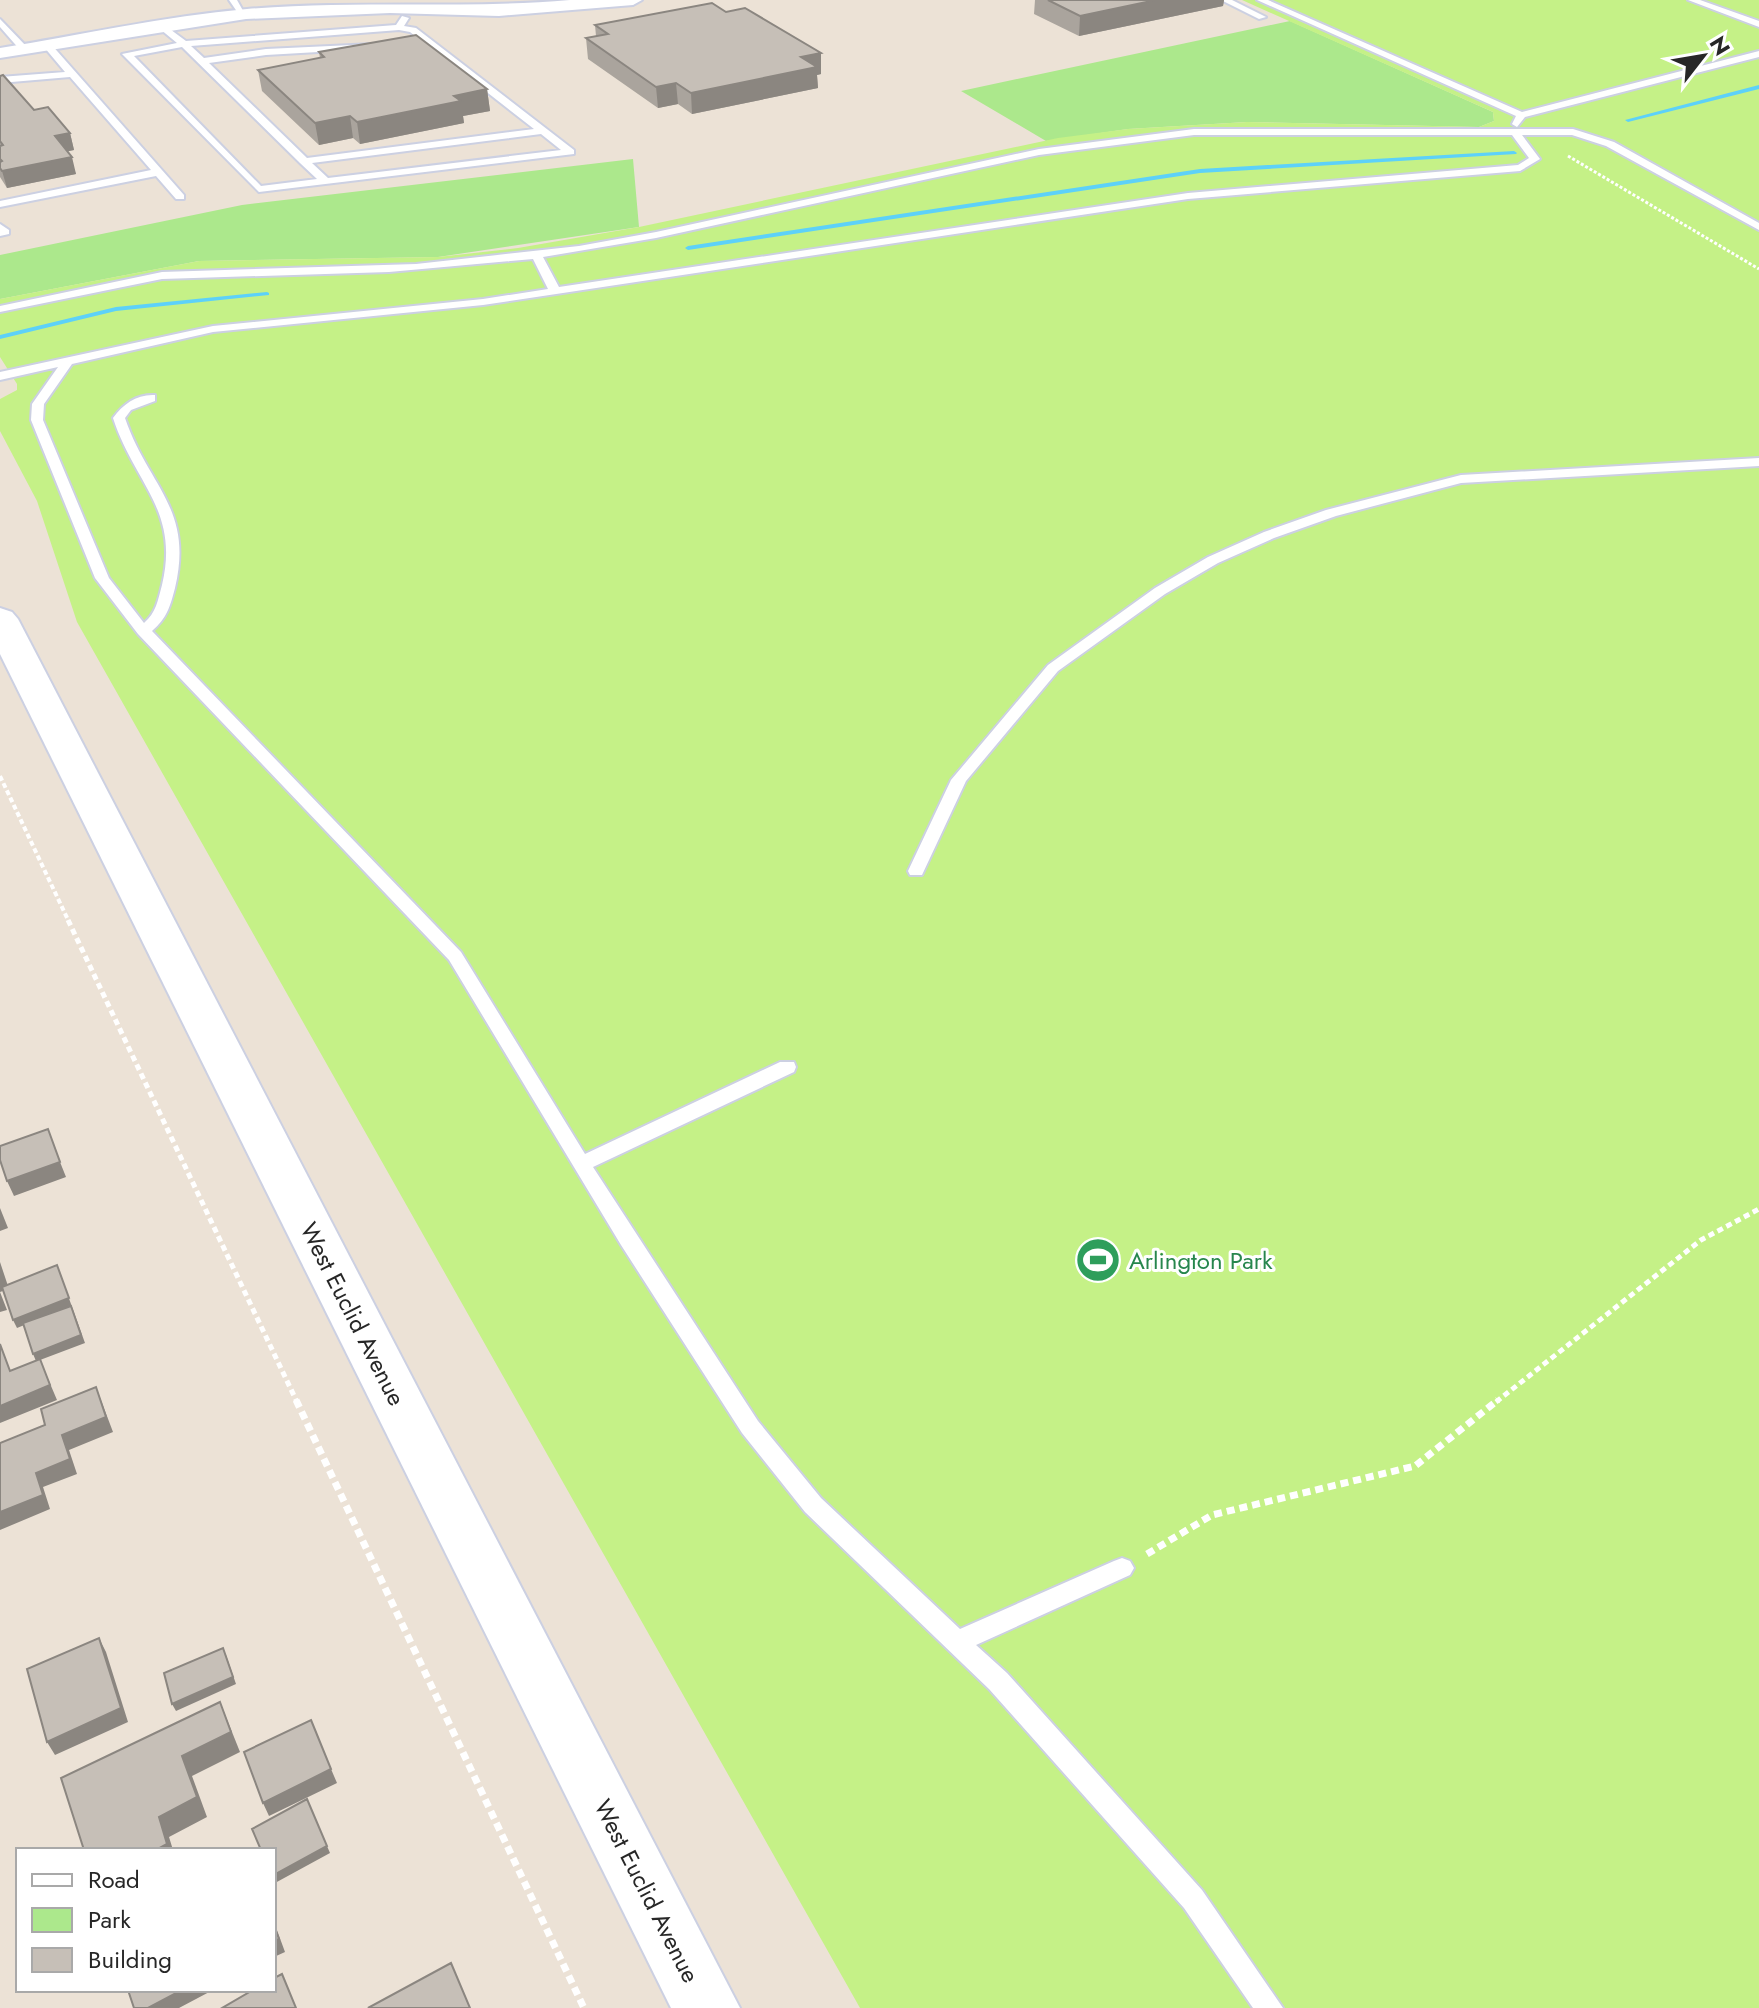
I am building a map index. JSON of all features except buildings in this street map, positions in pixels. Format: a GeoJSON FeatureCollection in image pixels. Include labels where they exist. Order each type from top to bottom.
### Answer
{"type":"FeatureCollection","features":[{"type":"Feature","properties":{"kind":"main road","name":"West Euclid Avenue"},"geometry":{"type":"LineString","coordinates":[[0,619],[706,2008]]}},
{"type":"Feature","properties":{"kind":"street"},"geometry":{"type":"LineString","coordinates":[[0,53],[163,27],[238,7],[499,11],[633,0]]}},
{"type":"Feature","properties":{"kind":"lane"},"geometry":{"type":"LineString","coordinates":[[1225,0],[1262,17]]}},
{"type":"Feature","properties":{"kind":"lane"},"geometry":{"type":"LineString","coordinates":[[1261,0],[1521,115],[1759,54]]}},
{"type":"Feature","properties":{"kind":"lane"},"geometry":{"type":"LineString","coordinates":[[1692,0],[1759,24]]}},
{"type":"Feature","properties":{"kind":"lane"},"geometry":{"type":"LineString","coordinates":[[399,27],[410,8]]}},
{"type":"Feature","properties":{"kind":"lane"},"geometry":{"type":"LineString","coordinates":[[0,22],[24,49]]}},
{"type":"Feature","properties":{"kind":"lane"},"geometry":{"type":"LineString","coordinates":[[163,27],[325,181]]}},
{"type":"Feature","properties":{"kind":"lane"},"geometry":{"type":"LineString","coordinates":[[399,27],[413,30],[570,152],[259,189],[127,54],[184,44],[399,27]]}},
{"type":"Feature","properties":{"kind":"lane"},"geometry":{"type":"LineString","coordinates":[[47,45],[180,197]]}},
{"type":"Feature","properties":{"kind":"lane"},"geometry":{"type":"LineString","coordinates":[[202,61],[266,52],[387,46]]}},
{"type":"Feature","properties":{"kind":"lane"},"geometry":{"type":"LineString","coordinates":[[418,46],[433,47]]}},
{"type":"Feature","properties":{"kind":"lane"},"geometry":{"type":"LineString","coordinates":[[0,80],[72,74]]}},
{"type":"Feature","properties":{"kind":"lane"},"geometry":{"type":"LineString","coordinates":[[1514,131],[1521,115]]}},
{"type":"Feature","properties":{"kind":"lane"},"geometry":{"type":"LineString","coordinates":[[0,309],[182,273],[359,271],[476,264],[653,235],[1042,152],[1134,137],[1265,130],[1461,135],[1514,131],[1573,132],[1610,144],[1759,227]]}},
{"type":"Feature","properties":{"kind":"lane"},"geometry":{"type":"LineString","coordinates":[[304,161],[542,131]]}},
{"type":"Feature","properties":{"kind":"lane"},"geometry":{"type":"LineString","coordinates":[[0,376],[213,329],[483,302],[1188,196],[1520,168],[1535,159],[1514,131]]}},
{"type":"Feature","properties":{"kind":"lane"},"geometry":{"type":"LineString","coordinates":[[0,204],[158,172]]}},
{"type":"Feature","properties":{"kind":"lane"},"geometry":{"type":"LineString","coordinates":[[0,227],[5,232],[0,233]]}},
{"type":"Feature","properties":{"kind":"lane"},"geometry":{"type":"LineString","coordinates":[[536,255],[555,291]]}},
{"type":"Feature","properties":{"kind":"lane"},"geometry":{"type":"LineString","coordinates":[[67,362],[38,404],[37,420],[102,578],[143,631],[455,956],[628,1240],[750,1427],[813,1505],[998,1681],[1193,1899],[1269,2008]]}},
{"type":"Feature","properties":{"kind":"lane"},"geometry":{"type":"LineString","coordinates":[[143,631],[160,617],[174,555],[170,521],[126,443],[119,418],[127,407],[151,398]]}},
{"type":"Feature","properties":{"kind":"lane"},"geometry":{"type":"LineString","coordinates":[[916,871],[959,780],[1053,668],[1160,591],[1213,560],[1269,535],[1331,513],[1461,479],[1759,462]]}},
{"type":"Feature","properties":{"kind":"lane"},"geometry":{"type":"LineString","coordinates":[[581,1164],[787,1067]]}},
{"type":"Feature","properties":{"kind":"lane"},"geometry":{"type":"LineString","coordinates":[[959,1641],[1122,1568]]}},
{"type":"Feature","properties":{"kind":"path"},"geometry":{"type":"LineString","coordinates":[[0,776],[584,2008]]}},
{"type":"Feature","properties":{"kind":"path"},"geometry":{"type":"LineString","coordinates":[[1122,1568],[1212,1515],[1415,1466],[1701,1240],[1759,1209]]}},
{"type":"Feature","properties":{"kind":"green space","name":"Arlington Park"},"geometry":{"type":"Polygon","coordinates":[[[1242,0],[1759,0],[1759,2008],[860,2008],[77,622],[37,501],[0,431],[0,399],[17,390],[17,384],[0,357],[0,299],[199,261],[438,257],[518,248],[639,227],[1058,138],[1128,129],[1247,122],[1479,127],[1494,121],[1493,112],[1242,0]]]}},
{"type":"Feature","properties":{"kind":"green space"},"geometry":{"type":"Polygon","coordinates":[[[1290,21],[1493,112],[1494,121],[1479,127],[1247,122],[1128,129],[1046,141],[961,91],[1290,21]]]}},
{"type":"Feature","properties":{"kind":"green space"},"geometry":{"type":"Polygon","coordinates":[[[633,159],[639,227],[438,257],[199,261],[0,299],[0,255],[242,205],[633,159]]]}},
{"type":"Feature","properties":{"kind":"waterway"},"geometry":{"type":"LineString","coordinates":[[1628,120],[1759,87]]}},
{"type":"Feature","properties":{"kind":"waterway"},"geometry":{"type":"LineString","coordinates":[[688,248],[1200,171],[1514,153]]}},
{"type":"Feature","properties":{"kind":"waterway"},"geometry":{"type":"LineString","coordinates":[[0,337],[116,309],[267,294]]}},
{"type":"Feature","properties":{"kind":"place","name":"Arlington Park"},"geometry":{"type":"Point","coordinates":[1098,1260]}}]}
